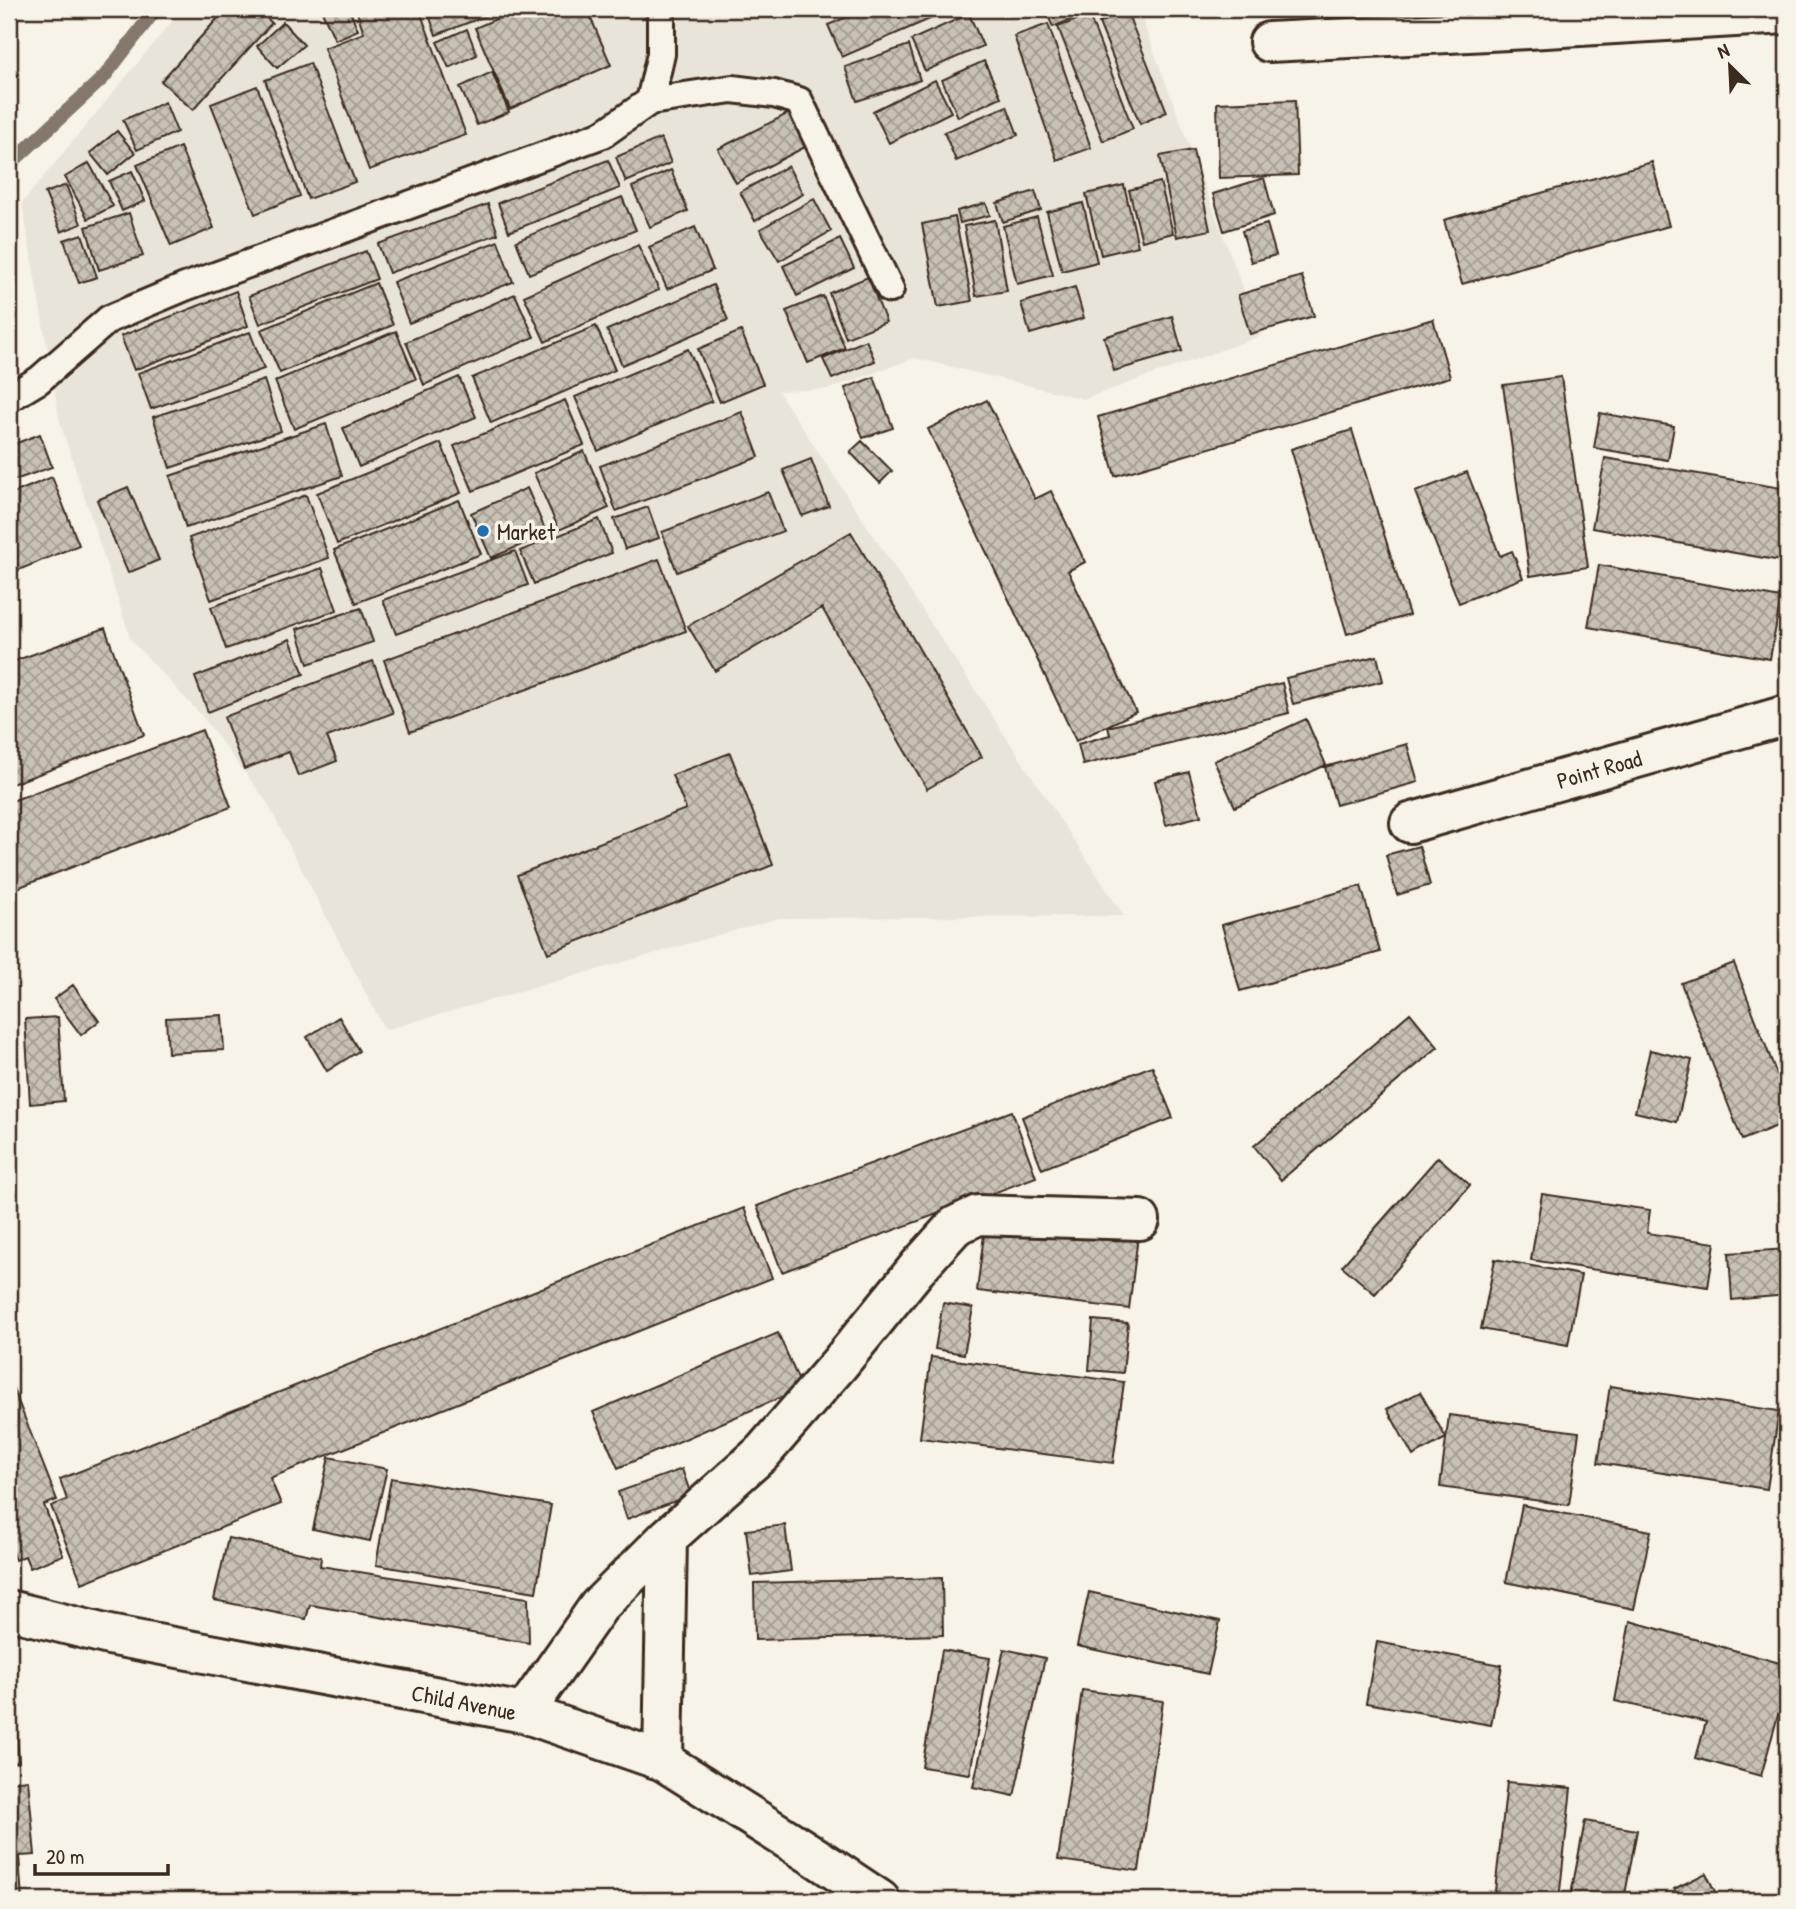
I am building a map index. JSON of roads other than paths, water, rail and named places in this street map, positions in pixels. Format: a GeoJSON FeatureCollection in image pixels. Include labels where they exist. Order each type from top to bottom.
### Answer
{"type":"FeatureCollection","features":[{"type":"Feature","properties":{"kind":"street"},"geometry":{"type":"LineString","coordinates":[[1269,41],[1528,19],[1787,14]]}},
{"type":"Feature","properties":{"kind":"street","name":"Point Road"},"geometry":{"type":"LineString","coordinates":[[1410,823],[1787,715]]}},
{"type":"Feature","properties":{"kind":"street"},"geometry":{"type":"LineString","coordinates":[[524,1713],[598,1606],[667,1538],[762,1453],[955,1226],[978,1215],[1140,1220]]}},
{"type":"Feature","properties":{"kind":"street"},"geometry":{"type":"LineString","coordinates":[[663,1761],[667,1538]]}},
{"type":"Feature","properties":{"kind":"street","name":"Child Avenue"},"geometry":{"type":"LineString","coordinates":[[9,1610],[109,1635],[524,1713],[663,1761],[880,1900]]}},
{"type":"Feature","properties":{"kind":"lane"},"geometry":{"type":"LineString","coordinates":[[650,102],[661,54],[661,9]]}},
{"type":"Feature","properties":{"kind":"lane"},"geometry":{"type":"LineString","coordinates":[[9,398],[39,380],[109,319],[185,287],[603,134],[650,102],[732,89],[774,93],[799,101],[890,289]]}},
{"type":"Feature","properties":{"kind":"waterway"},"geometry":{"type":"LineString","coordinates":[[9,165],[104,77],[156,9]]}},
{"type":"Feature","properties":{"kind":"place","name":"Market"},"geometry":{"type":"Point","coordinates":[483,531]}}]}
